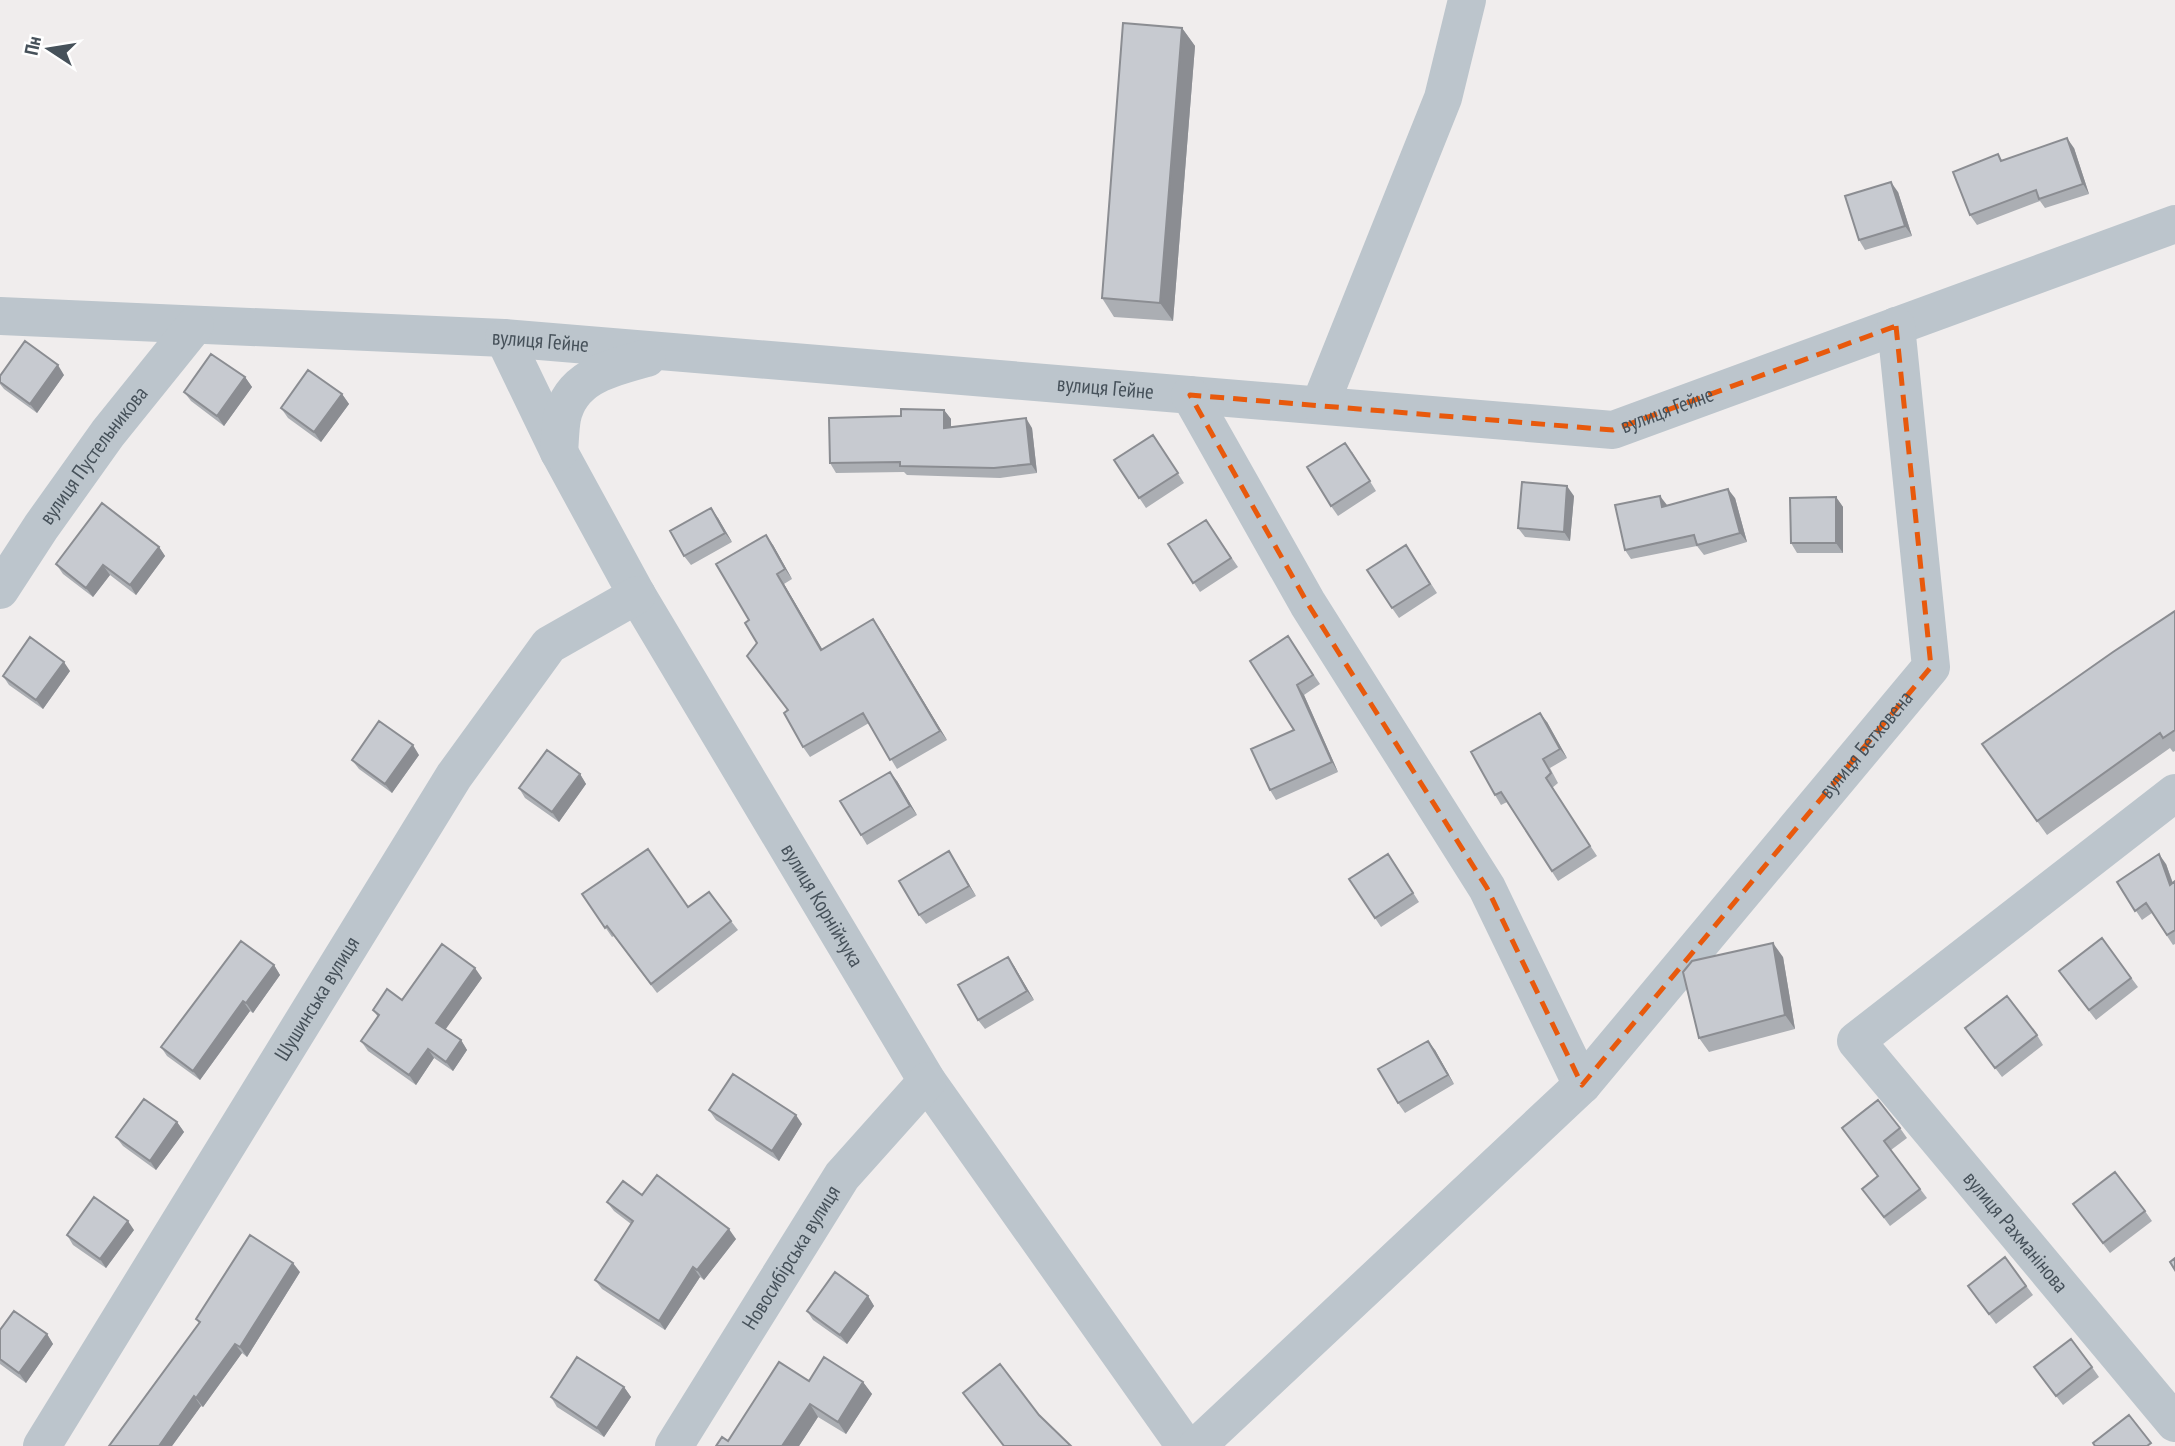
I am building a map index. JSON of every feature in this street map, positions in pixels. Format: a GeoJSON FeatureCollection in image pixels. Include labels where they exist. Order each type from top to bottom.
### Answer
{"type":"FeatureCollection","features":[{"type":"Feature","properties":{"kind":"street"},"geometry":{"type":"LineString","coordinates":[[1320,405],[1443,98],[1467,0]]}},
{"type":"Feature","properties":{"kind":"street","name":"вулиця Гейне"},"geometry":{"type":"LineString","coordinates":[[0,316],[504,338],[1613,430],[2175,224]]}},
{"type":"Feature","properties":{"kind":"street","name":"вулиця Пустельникова"},"geometry":{"type":"LineString","coordinates":[[0,590],[108,433],[195,325]]}},
{"type":"Feature","properties":{"kind":"street","name":"вулиця Бетховена"},"geometry":{"type":"LineString","coordinates":[[1196,1446],[1582,1085],[1931,667],[1896,326]]}},
{"type":"Feature","properties":{"kind":"street","name":"вулиця Корнійчука"},"geometry":{"type":"LineString","coordinates":[[504,338],[559,452],[637,595],[927,1081],[1185,1446]]}},
{"type":"Feature","properties":{"kind":"street"},"geometry":{"type":"LineString","coordinates":[[559,452],[562,416],[574,391],[599,372],[669,352]]}},
{"type":"Feature","properties":{"kind":"street"},"geometry":{"type":"LineString","coordinates":[[1189,395],[1308,604],[1487,888],[1582,1085]]}},
{"type":"Feature","properties":{"kind":"street","name":"Шушинська вулиця"},"geometry":{"type":"LineString","coordinates":[[42,1446],[454,775],[549,645],[637,595]]}},
{"type":"Feature","properties":{"kind":"street","name":"вулиця Рахманінова"},"geometry":{"type":"LineString","coordinates":[[2175,793],[1856,1041],[2175,1423]]}},
{"type":"Feature","properties":{"kind":"street","name":"Новосибірська вулиця"},"geometry":{"type":"LineString","coordinates":[[674,1446],[842,1176],[927,1081]]}},
{"type":"Feature","properties":{"kind":"highlighted area"},"geometry":{"type":"Polygon","coordinates":[[[1896,326],[1931,667],[1582,1085],[1487,888],[1308,604],[1190,395],[1613,430],[1896,326]]]}},
{"type":"Feature","properties":{"kind":"building"},"geometry":{"type":"Polygon","coordinates":[[[1123,23],[1182,28],[1160,303],[1102,298],[1123,23]]]}},
{"type":"Feature","properties":{"kind":"building"},"geometry":{"type":"Polygon","coordinates":[[[2067,138],[2083,184],[2039,199],[2036,190],[1970,215],[1953,172],[1998,154],[2001,161],[2067,138]]]}},
{"type":"Feature","properties":{"kind":"building"},"geometry":{"type":"Polygon","coordinates":[[[1891,182],[1905,226],[1859,240],[1845,196],[1891,182]]]}},
{"type":"Feature","properties":{"kind":"building"},"geometry":{"type":"Polygon","coordinates":[[[25,341],[58,365],[30,404],[0,382],[0,376],[25,341]]]}},
{"type":"Feature","properties":{"kind":"building"},"geometry":{"type":"Polygon","coordinates":[[[211,354],[245,377],[217,416],[184,392],[211,354]]]}},
{"type":"Feature","properties":{"kind":"building"},"geometry":{"type":"Polygon","coordinates":[[[308,370],[342,394],[314,432],[281,408],[308,370]]]}},
{"type":"Feature","properties":{"kind":"building"},"geometry":{"type":"Polygon","coordinates":[[[901,409],[944,410],[944,428],[1026,418],[1031,464],[994,468],[900,466],[900,462],[830,463],[829,418],[901,416],[901,409]]]}},
{"type":"Feature","properties":{"kind":"building"},"geometry":{"type":"Polygon","coordinates":[[[1153,435],[1178,473],[1139,498],[1114,460],[1153,435]]]}},
{"type":"Feature","properties":{"kind":"building"},"geometry":{"type":"Polygon","coordinates":[[[1345,443],[1370,481],[1331,506],[1307,467],[1345,443]]]}},
{"type":"Feature","properties":{"kind":"building"},"geometry":{"type":"Polygon","coordinates":[[[1522,482],[1567,486],[1564,532],[1518,528],[1522,482]]]}},
{"type":"Feature","properties":{"kind":"building"},"geometry":{"type":"Polygon","coordinates":[[[1728,489],[1740,533],[1697,545],[1694,535],[1625,550],[1615,505],[1660,496],[1662,507],[1728,489]]]}},
{"type":"Feature","properties":{"kind":"building"},"geometry":{"type":"Polygon","coordinates":[[[1836,497],[1836,543],[1791,543],[1790,498],[1836,497]]]}},
{"type":"Feature","properties":{"kind":"building"},"geometry":{"type":"Polygon","coordinates":[[[102,503],[159,547],[130,585],[103,565],[86,588],[56,564],[102,503]]]}},
{"type":"Feature","properties":{"kind":"building"},"geometry":{"type":"Polygon","coordinates":[[[711,508],[725,533],[684,556],[670,531],[711,508]]]}},
{"type":"Feature","properties":{"kind":"building"},"geometry":{"type":"Polygon","coordinates":[[[1206,520],[1231,558],[1193,583],[1168,544],[1206,520]]]}},
{"type":"Feature","properties":{"kind":"building"},"geometry":{"type":"Polygon","coordinates":[[[766,535],[785,569],[777,574],[821,650],[873,619],[940,731],[890,760],[863,713],[803,747],[784,713],[788,710],[747,656],[757,643],[745,623],[749,620],[716,564],[766,535]]]}},
{"type":"Feature","properties":{"kind":"building"},"geometry":{"type":"Polygon","coordinates":[[[1406,545],[1430,584],[1392,608],[1367,570],[1406,545]]]}},
{"type":"Feature","properties":{"kind":"building"},"geometry":{"type":"Polygon","coordinates":[[[2175,611],[2175,730],[2163,738],[2160,733],[2037,821],[1982,744],[2175,611]]]}},
{"type":"Feature","properties":{"kind":"building"},"geometry":{"type":"Polygon","coordinates":[[[1288,636],[1313,675],[1297,685],[1332,762],[1270,790],[1251,749],[1294,730],[1250,661],[1288,636]]]}},
{"type":"Feature","properties":{"kind":"building"},"geometry":{"type":"Polygon","coordinates":[[[30,637],[64,662],[36,700],[3,676],[30,637]]]}},
{"type":"Feature","properties":{"kind":"building"},"geometry":{"type":"Polygon","coordinates":[[[1540,713],[1560,749],[1543,759],[1551,773],[1546,778],[1590,846],[1552,871],[1501,792],[1495,795],[1471,752],[1540,713]]]}},
{"type":"Feature","properties":{"kind":"building"},"geometry":{"type":"Polygon","coordinates":[[[379,721],[413,745],[385,784],[352,760],[379,721]]]}},
{"type":"Feature","properties":{"kind":"building"},"geometry":{"type":"Polygon","coordinates":[[[547,750],[580,774],[552,812],[519,788],[547,750]]]}},
{"type":"Feature","properties":{"kind":"building"},"geometry":{"type":"Polygon","coordinates":[[[890,772],[910,806],[861,835],[840,801],[890,772]]]}},
{"type":"Feature","properties":{"kind":"building"},"geometry":{"type":"Polygon","coordinates":[[[648,849],[688,907],[709,892],[731,921],[651,984],[607,926],[605,928],[582,894],[648,849]]]}},
{"type":"Feature","properties":{"kind":"building"},"geometry":{"type":"Polygon","coordinates":[[[949,851],[969,886],[919,915],[899,881],[949,851]]]}},
{"type":"Feature","properties":{"kind":"building"},"geometry":{"type":"Polygon","coordinates":[[[1388,854],[1413,893],[1375,918],[1349,879],[1388,854]]]}},
{"type":"Feature","properties":{"kind":"building"},"geometry":{"type":"Polygon","coordinates":[[[2159,854],[2170,885],[2175,881],[2175,930],[2167,935],[2146,903],[2135,911],[2117,882],[2159,854]]]}},
{"type":"Feature","properties":{"kind":"building"},"geometry":{"type":"Polygon","coordinates":[[[2102,938],[2131,978],[2089,1010],[2059,971],[2102,938]]]}},
{"type":"Feature","properties":{"kind":"building"},"geometry":{"type":"Polygon","coordinates":[[[241,941],[274,965],[246,1003],[243,1001],[193,1071],[161,1047],[241,941]]]}},
{"type":"Feature","properties":{"kind":"building"},"geometry":{"type":"Polygon","coordinates":[[[1773,943],[1785,1015],[1699,1038],[1683,972],[1692,961],[1773,943]]]}},
{"type":"Feature","properties":{"kind":"building"},"geometry":{"type":"Polygon","coordinates":[[[442,944],[475,968],[436,1023],[461,1040],[446,1062],[428,1049],[409,1075],[361,1041],[379,1015],[373,1010],[387,989],[402,1000],[442,944]]]}},
{"type":"Feature","properties":{"kind":"building"},"geometry":{"type":"Polygon","coordinates":[[[1008,957],[1027,991],[978,1020],[958,985],[1008,957]]]}},
{"type":"Feature","properties":{"kind":"building"},"geometry":{"type":"Polygon","coordinates":[[[2007,996],[2037,1035],[1995,1068],[1965,1028],[2007,996]]]}},
{"type":"Feature","properties":{"kind":"building"},"geometry":{"type":"Polygon","coordinates":[[[1428,1041],[1448,1075],[1398,1103],[1378,1069],[1428,1041]]]}},
{"type":"Feature","properties":{"kind":"building"},"geometry":{"type":"Polygon","coordinates":[[[733,1074],[796,1115],[772,1151],[709,1110],[733,1074]]]}},
{"type":"Feature","properties":{"kind":"building"},"geometry":{"type":"Polygon","coordinates":[[[144,1099],[177,1122],[150,1161],[116,1137],[144,1099]]]}},
{"type":"Feature","properties":{"kind":"building"},"geometry":{"type":"Polygon","coordinates":[[[1878,1100],[1900,1128],[1884,1141],[1920,1189],[1884,1217],[1862,1189],[1878,1176],[1842,1128],[1878,1100]]]}},
{"type":"Feature","properties":{"kind":"building"},"geometry":{"type":"Polygon","coordinates":[[[2115,1172],[2145,1211],[2103,1243],[2073,1204],[2115,1172]]]}},
{"type":"Feature","properties":{"kind":"building"},"geometry":{"type":"Polygon","coordinates":[[[657,1175],[729,1229],[697,1270],[693,1267],[659,1321],[595,1280],[633,1221],[607,1202],[623,1181],[642,1195],[657,1175]]]}},
{"type":"Feature","properties":{"kind":"building"},"geometry":{"type":"Polygon","coordinates":[[[94,1197],[128,1221],[100,1259],[67,1235],[94,1197]]]}},
{"type":"Feature","properties":{"kind":"building"},"geometry":{"type":"Polygon","coordinates":[[[250,1235],[293,1263],[240,1347],[235,1344],[159,1446],[109,1446],[200,1322],[196,1319],[250,1235]]]}},
{"type":"Feature","properties":{"kind":"building"},"geometry":{"type":"Polygon","coordinates":[[[2005,1257],[2026,1286],[1989,1314],[1968,1286],[2005,1257]]]}},
{"type":"Feature","properties":{"kind":"building"},"geometry":{"type":"Polygon","coordinates":[[[835,1272],[868,1296],[840,1335],[807,1311],[835,1272]]]}},
{"type":"Feature","properties":{"kind":"building"},"geometry":{"type":"Polygon","coordinates":[[[14,1311],[47,1334],[19,1373],[0,1359],[0,1330],[14,1311]]]}},
{"type":"Feature","properties":{"kind":"building"},"geometry":{"type":"Polygon","coordinates":[[[2071,1339],[2092,1367],[2056,1396],[2034,1367],[2071,1339]]]}},
{"type":"Feature","properties":{"kind":"building"},"geometry":{"type":"Polygon","coordinates":[[[577,1357],[624,1387],[597,1428],[551,1397],[577,1357]]]}},
{"type":"Feature","properties":{"kind":"building"},"geometry":{"type":"Polygon","coordinates":[[[824,1357],[863,1382],[838,1422],[810,1404],[782,1446],[716,1446],[722,1437],[728,1441],[779,1362],[809,1381],[824,1357]]]}},
{"type":"Feature","properties":{"kind":"building"},"geometry":{"type":"Polygon","coordinates":[[[1000,1364],[1039,1415],[1071,1446],[1004,1446],[963,1393],[1000,1364]]]}},
{"type":"Feature","properties":{"kind":"building"},"geometry":{"type":"Polygon","coordinates":[[[2129,1415],[2151,1443],[2147,1446],[2095,1446],[2093,1443],[2129,1415]]]}}]}
